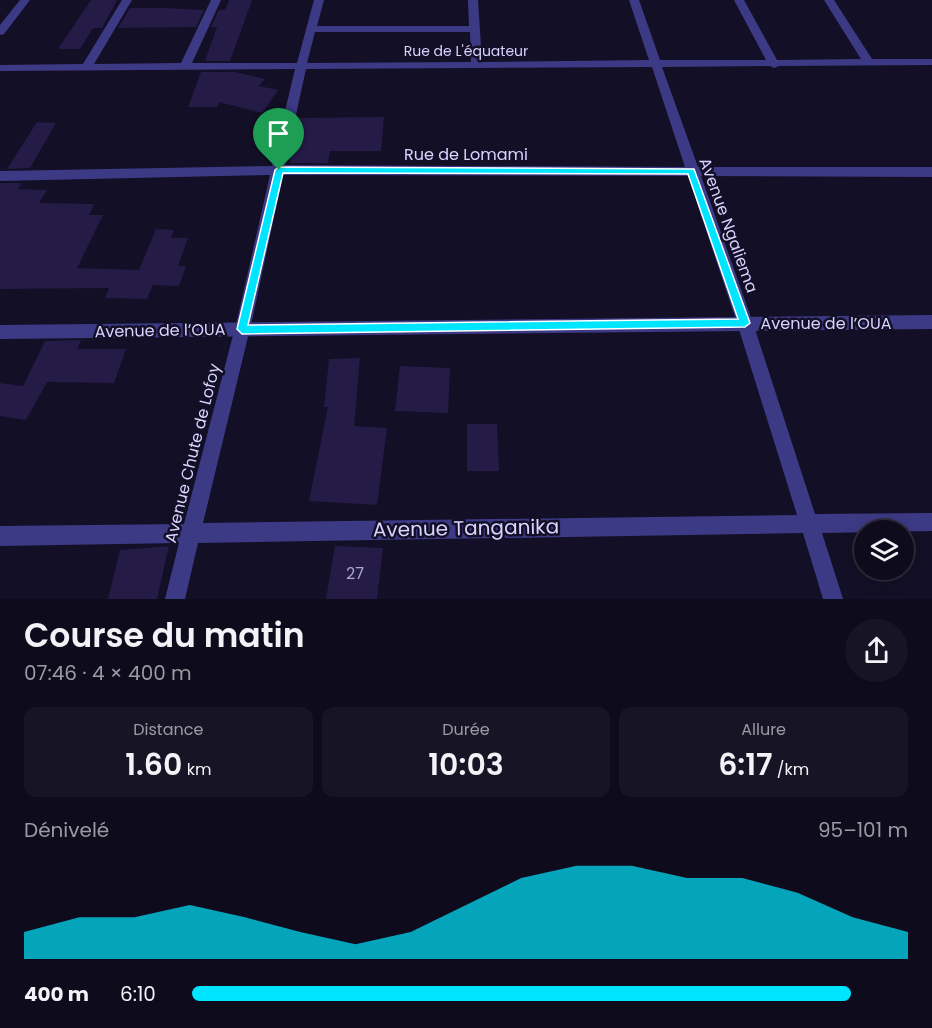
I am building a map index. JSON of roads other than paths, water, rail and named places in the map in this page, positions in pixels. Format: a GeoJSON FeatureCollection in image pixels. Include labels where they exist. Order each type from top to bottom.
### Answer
{"type":"FeatureCollection","features":[{"type":"Feature","properties":{"kind":"street"},"geometry":{"type":"LineString","coordinates":[[0,32],[25,0]]}},
{"type":"Feature","properties":{"kind":"street"},"geometry":{"type":"LineString","coordinates":[[87,67],[127,0]]}},
{"type":"Feature","properties":{"kind":"street"},"geometry":{"type":"LineString","coordinates":[[185,66],[216,0]]}},
{"type":"Feature","properties":{"kind":"street","name":"Avenue Chute de Lofoy"},"geometry":{"type":"LineString","coordinates":[[175,599],[242,329],[279,170],[299,67],[319,0]]}},
{"type":"Feature","properties":{"kind":"street"},"geometry":{"type":"LineString","coordinates":[[473,0],[477,66]]}},
{"type":"Feature","properties":{"kind":"street","name":"Avenue Ngaliema"},"geometry":{"type":"LineString","coordinates":[[634,0],[654,64],[745,323],[833,599]]}},
{"type":"Feature","properties":{"kind":"street"},"geometry":{"type":"LineString","coordinates":[[739,0],[774,64]]}},
{"type":"Feature","properties":{"kind":"street"},"geometry":{"type":"LineString","coordinates":[[829,0],[868,62]]}},
{"type":"Feature","properties":{"kind":"street"},"geometry":{"type":"LineString","coordinates":[[310,29],[475,29]]}},
{"type":"Feature","properties":{"kind":"street","name":"Rue de L'équateur"},"geometry":{"type":"LineString","coordinates":[[0,68],[932,62]]}},
{"type":"Feature","properties":{"kind":"street","name":"Rue de Lomami"},"geometry":{"type":"LineString","coordinates":[[0,176],[279,170],[932,172]]}},
{"type":"Feature","properties":{"kind":"street","name":"Avenue de l’OUA"},"geometry":{"type":"LineString","coordinates":[[0,332],[932,322]]}},
{"type":"Feature","properties":{"kind":"street","name":"Avenue Tanganika"},"geometry":{"type":"LineString","coordinates":[[0,536],[932,522]]}}]}
